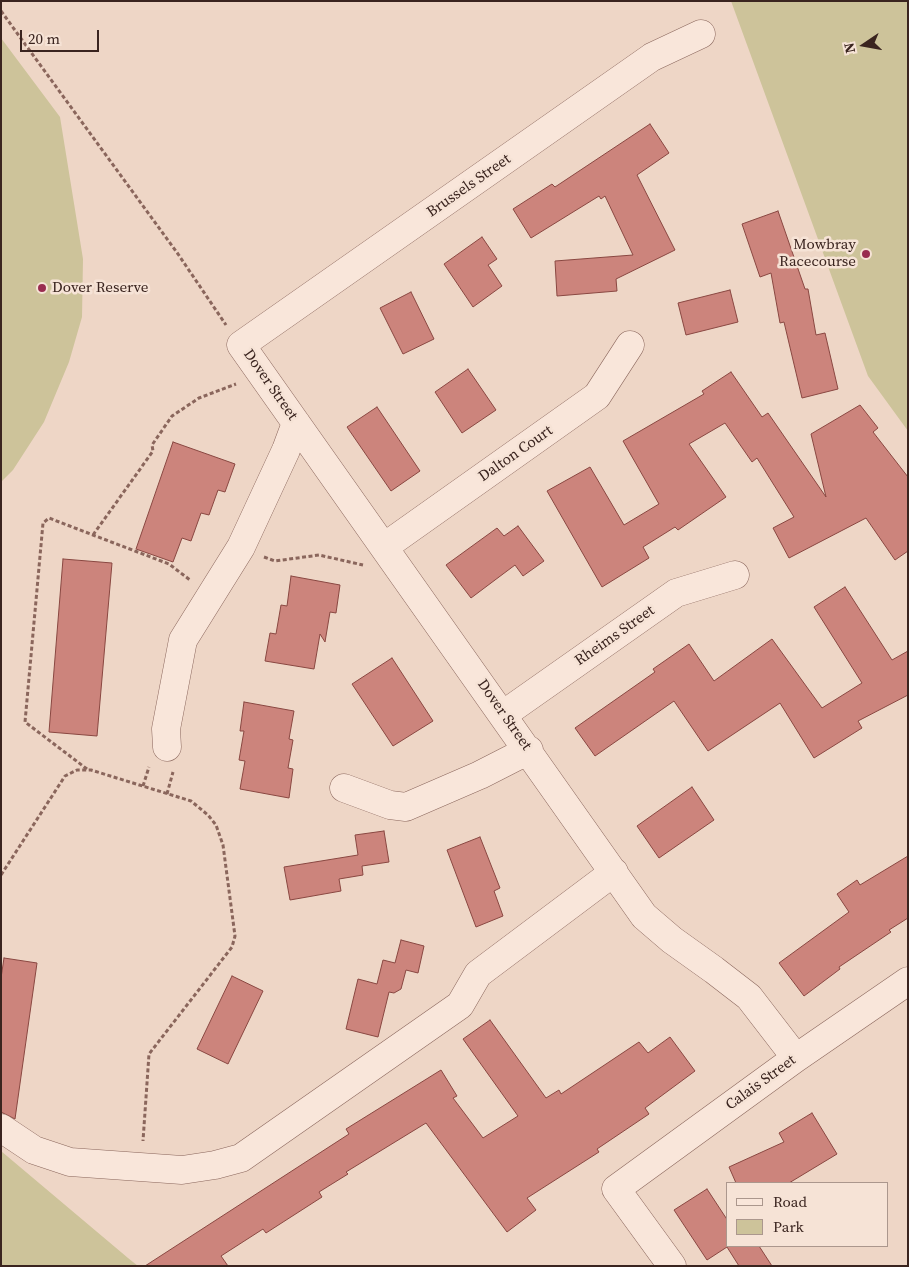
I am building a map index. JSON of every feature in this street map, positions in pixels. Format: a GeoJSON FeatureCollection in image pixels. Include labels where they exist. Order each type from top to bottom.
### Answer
{"type":"FeatureCollection","features":[{"type":"Feature","properties":{"kind":"street","name":"Brussels Street"},"geometry":{"type":"LineString","coordinates":[[242,345],[652,57],[701,34]]}},
{"type":"Feature","properties":{"kind":"street","name":"Dover Street"},"geometry":{"type":"LineString","coordinates":[[242,345],[296,423],[376,556],[504,714],[644,916],[672,940],[749,998],[796,1058]]}},
{"type":"Feature","properties":{"kind":"street","name":"Dalton Court"},"geometry":{"type":"LineString","coordinates":[[376,556],[597,396],[630,345]]}},
{"type":"Feature","properties":{"kind":"street"},"geometry":{"type":"LineString","coordinates":[[167,747],[166,729],[183,640],[241,547],[286,450],[296,423]]}},
{"type":"Feature","properties":{"kind":"street","name":"Rheims Street"},"geometry":{"type":"LineString","coordinates":[[504,714],[676,593],[735,575]]}},
{"type":"Feature","properties":{"kind":"street"},"geometry":{"type":"LineString","coordinates":[[344,788],[390,805],[406,807],[480,775],[528,750]]}},
{"type":"Feature","properties":{"kind":"street"},"geometry":{"type":"LineString","coordinates":[[1,1128],[34,1150],[70,1162],[182,1170],[215,1165],[241,1158],[460,1005],[478,974],[614,872]]}},
{"type":"Feature","properties":{"kind":"street","name":"Calais Street"},"geometry":{"type":"LineString","coordinates":[[672,1266],[616,1189],[796,1058],[908,981]]}},
{"type":"Feature","properties":{"kind":"path"},"geometry":{"type":"LineString","coordinates":[[1,11],[242,345]]}},
{"type":"Feature","properties":{"kind":"path"},"geometry":{"type":"LineString","coordinates":[[93,535],[153,451],[152,446],[172,416],[199,398],[238,384]]}},
{"type":"Feature","properties":{"kind":"path"},"geometry":{"type":"LineString","coordinates":[[88,770],[25,722],[43,523],[49,518],[169,564],[194,582]]}},
{"type":"Feature","properties":{"kind":"path"},"geometry":{"type":"LineString","coordinates":[[241,547],[274,561],[319,554],[376,556]]}},
{"type":"Feature","properties":{"kind":"path"},"geometry":{"type":"LineString","coordinates":[[1,875],[65,776],[77,770],[88,770],[191,801],[208,815],[216,825],[223,845],[235,936],[232,948],[149,1054],[141,1167]]}},
{"type":"Feature","properties":{"kind":"green space","name":"Mowbray Racecourse"},"geometry":{"type":"Polygon","coordinates":[[[731,1],[908,1],[908,431],[868,376],[731,1]]]}},
{"type":"Feature","properties":{"kind":"green space","name":"Dover Reserve"},"geometry":{"type":"Polygon","coordinates":[[[1,38],[60,117],[83,259],[82,317],[69,362],[44,422],[13,470],[1,482],[1,38]]]}},
{"type":"Feature","properties":{"kind":"green space"},"geometry":{"type":"Polygon","coordinates":[[[1,1151],[128,1258],[138,1266],[1,1266],[1,1151]]]}},
{"type":"Feature","properties":{"kind":"building"},"geometry":{"type":"Polygon","coordinates":[[[650,124],[669,153],[637,175],[675,250],[616,279],[617,291],[557,296],[555,261],[633,255],[605,196],[601,199],[599,196],[531,238],[513,209],[552,184],[555,187],[650,124]]]}},
{"type":"Feature","properties":{"kind":"building"},"geometry":{"type":"Polygon","coordinates":[[[778,211],[805,289],[808,289],[816,335],[825,333],[838,389],[802,398],[784,322],[780,323],[771,273],[760,277],[742,224],[778,211]]]}},
{"type":"Feature","properties":{"kind":"building"},"geometry":{"type":"Polygon","coordinates":[[[482,237],[497,259],[488,265],[502,286],[473,307],[444,264],[482,237]]]}},
{"type":"Feature","properties":{"kind":"building"},"geometry":{"type":"Polygon","coordinates":[[[730,290],[738,322],[686,335],[678,303],[730,290]]]}},
{"type":"Feature","properties":{"kind":"building"},"geometry":{"type":"Polygon","coordinates":[[[411,292],[434,339],[403,354],[380,308],[411,292]]]}},
{"type":"Feature","properties":{"kind":"building"},"geometry":{"type":"Polygon","coordinates":[[[468,369],[496,410],[462,433],[435,392],[468,369]]]}},
{"type":"Feature","properties":{"kind":"building"},"geometry":{"type":"Polygon","coordinates":[[[731,372],[762,417],[768,413],[826,497],[811,434],[860,405],[878,428],[873,432],[908,477],[908,551],[895,560],[866,518],[789,558],[773,528],[794,517],[757,458],[752,462],[725,423],[689,444],[726,497],[678,530],[675,527],[643,547],[649,558],[602,587],[547,491],[590,467],[624,525],[659,504],[623,441],[704,394],[702,391],[731,372]]]}},
{"type":"Feature","properties":{"kind":"building"},"geometry":{"type":"Polygon","coordinates":[[[377,407],[420,471],[391,491],[347,427],[377,407]]]}},
{"type":"Feature","properties":{"kind":"building"},"geometry":{"type":"Polygon","coordinates":[[[173,442],[235,464],[225,492],[218,490],[209,515],[201,513],[191,541],[182,538],[173,562],[136,549],[173,442]]]}},
{"type":"Feature","properties":{"kind":"building"},"geometry":{"type":"Polygon","coordinates":[[[518,526],[544,561],[523,576],[515,565],[471,598],[446,565],[497,528],[504,536],[518,526]]]}},
{"type":"Feature","properties":{"kind":"building"},"geometry":{"type":"Polygon","coordinates":[[[63,559],[112,563],[97,736],[49,732],[63,559]]]}},
{"type":"Feature","properties":{"kind":"building"},"geometry":{"type":"Polygon","coordinates":[[[291,576],[340,585],[336,613],[330,612],[325,642],[320,634],[314,669],[265,661],[270,633],[276,634],[281,605],[287,606],[291,576]]]}},
{"type":"Feature","properties":{"kind":"building"},"geometry":{"type":"Polygon","coordinates":[[[845,587],[892,660],[908,651],[908,695],[858,721],[862,728],[814,758],[780,703],[708,751],[674,701],[595,756],[575,728],[655,672],[653,669],[689,644],[714,681],[772,639],[822,708],[862,683],[814,607],[845,587]]]}},
{"type":"Feature","properties":{"kind":"building"},"geometry":{"type":"Polygon","coordinates":[[[392,658],[433,721],[393,746],[352,684],[392,658]]]}},
{"type":"Feature","properties":{"kind":"building"},"geometry":{"type":"Polygon","coordinates":[[[244,702],[294,711],[289,739],[293,740],[288,768],[293,769],[289,798],[240,789],[245,761],[239,760],[244,731],[240,731],[244,702]]]}},
{"type":"Feature","properties":{"kind":"building"},"geometry":{"type":"Polygon","coordinates":[[[692,787],[714,820],[659,858],[637,826],[692,787]]]}},
{"type":"Feature","properties":{"kind":"building"},"geometry":{"type":"Polygon","coordinates":[[[384,831],[389,862],[362,866],[363,875],[339,879],[341,891],[290,900],[284,867],[358,855],[355,835],[384,831]]]}},
{"type":"Feature","properties":{"kind":"building"},"geometry":{"type":"Polygon","coordinates":[[[480,837],[500,888],[494,891],[503,916],[476,927],[447,850],[480,837]]]}},
{"type":"Feature","properties":{"kind":"building"},"geometry":{"type":"Polygon","coordinates":[[[908,856],[908,918],[889,930],[891,932],[839,967],[840,969],[804,996],[779,963],[849,912],[837,894],[857,880],[860,885],[908,856]]]}},
{"type":"Feature","properties":{"kind":"building"},"geometry":{"type":"Polygon","coordinates":[[[401,940],[424,946],[418,973],[406,970],[401,989],[394,993],[389,992],[378,1037],[346,1029],[358,979],[377,984],[383,960],[395,963],[401,940]]]}},
{"type":"Feature","properties":{"kind":"building"},"geometry":{"type":"Polygon","coordinates":[[[4,958],[37,963],[15,1119],[1,1112],[1,978],[4,958]]]}},
{"type":"Feature","properties":{"kind":"building"},"geometry":{"type":"Polygon","coordinates":[[[232,976],[263,991],[228,1064],[197,1049],[232,976]]]}},
{"type":"Feature","properties":{"kind":"building"},"geometry":{"type":"Polygon","coordinates":[[[490,1020],[546,1098],[559,1090],[561,1094],[639,1042],[648,1053],[670,1037],[695,1071],[645,1108],[649,1114],[597,1149],[599,1152],[527,1198],[536,1210],[507,1232],[426,1123],[346,1172],[348,1174],[319,1192],[322,1197],[266,1233],[263,1229],[221,1256],[228,1266],[145,1266],[349,1134],[346,1129],[441,1070],[457,1096],[453,1098],[483,1138],[518,1116],[463,1039],[490,1020]]]}},
{"type":"Feature","properties":{"kind":"building"},"geometry":{"type":"Polygon","coordinates":[[[812,1113],[837,1154],[791,1182],[736,1182],[729,1167],[784,1142],[779,1133],[812,1113]]]}},
{"type":"Feature","properties":{"kind":"building"},"geometry":{"type":"Polygon","coordinates":[[[707,1189],[726,1218],[727,1247],[707,1260],[674,1210],[707,1189]]]}},
{"type":"Feature","properties":{"kind":"building"},"geometry":{"type":"Polygon","coordinates":[[[727,1247],[760,1247],[772,1266],[739,1266],[727,1247]]]}},
{"type":"Feature","properties":{"kind":"place","name":"Mowbray Racecourse"},"geometry":{"type":"Point","coordinates":[866,254]}},
{"type":"Feature","properties":{"kind":"place","name":"Dover Reserve"},"geometry":{"type":"Point","coordinates":[42,288]}}]}
